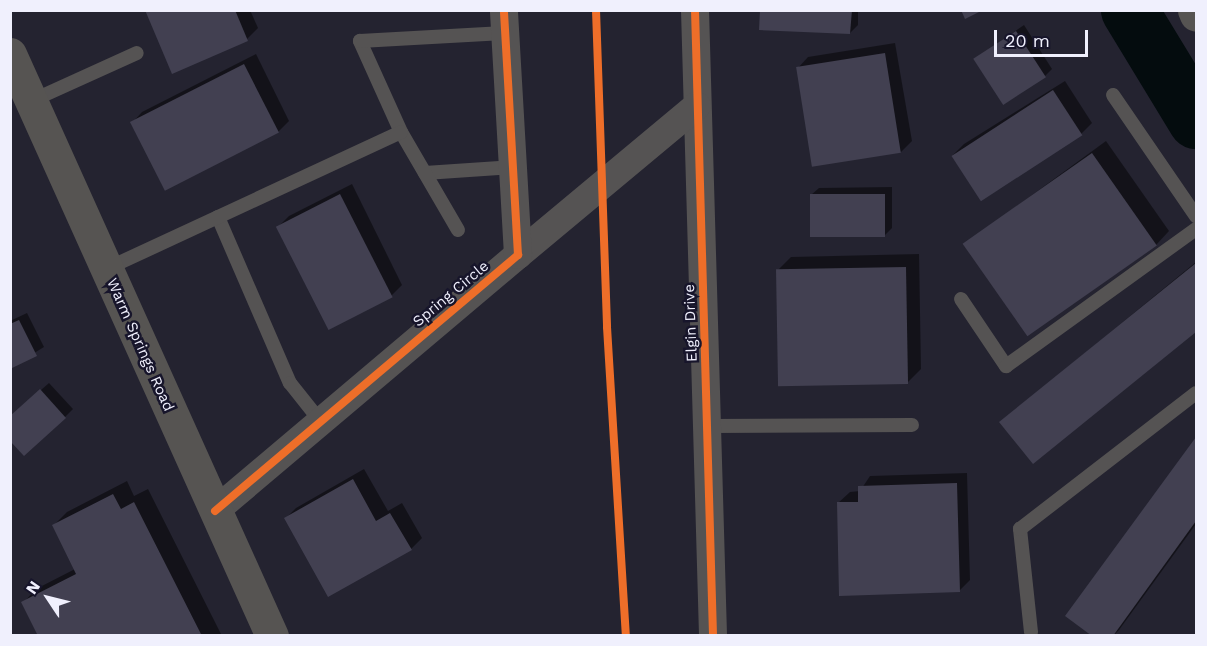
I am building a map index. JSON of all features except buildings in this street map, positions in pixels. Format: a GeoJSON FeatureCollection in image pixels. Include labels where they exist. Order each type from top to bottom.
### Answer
{"type":"FeatureCollection","features":[{"type":"Feature","properties":{"kind":"main road"},"geometry":{"type":"LineString","coordinates":[[1194,10],[1197,15]]}},
{"type":"Feature","properties":{"kind":"main road","name":"Warm Springs Road"},"geometry":{"type":"LineString","coordinates":[[10,54],[272,636]]}},
{"type":"Feature","properties":{"kind":"street","name":"Elgin Drive"},"geometry":{"type":"LineString","coordinates":[[695,10],[713,636]]}},
{"type":"Feature","properties":{"kind":"street"},"geometry":{"type":"LineString","coordinates":[[504,22],[518,255]]}},
{"type":"Feature","properties":{"kind":"street","name":"Spring Circle"},"geometry":{"type":"LineString","coordinates":[[215,512],[697,106]]}},
{"type":"Feature","properties":{"kind":"lane"},"geometry":{"type":"LineString","coordinates":[[458,230],[401,132],[360,41],[504,22]]}},
{"type":"Feature","properties":{"kind":"lane"},"geometry":{"type":"LineString","coordinates":[[31,101],[137,52]]}},
{"type":"Feature","properties":{"kind":"lane"},"geometry":{"type":"LineString","coordinates":[[1113,95],[1197,216]]}},
{"type":"Feature","properties":{"kind":"lane"},"geometry":{"type":"LineString","coordinates":[[106,269],[401,132]]}},
{"type":"Feature","properties":{"kind":"lane"},"geometry":{"type":"LineString","coordinates":[[425,173],[512,167]]}},
{"type":"Feature","properties":{"kind":"lane"},"geometry":{"type":"LineString","coordinates":[[218,217],[290,383],[321,422]]}},
{"type":"Feature","properties":{"kind":"lane"},"geometry":{"type":"LineString","coordinates":[[961,298],[1006,366],[1197,230]]}},
{"type":"Feature","properties":{"kind":"lane"},"geometry":{"type":"LineString","coordinates":[[1030,632],[1020,529],[1197,393]]}},
{"type":"Feature","properties":{"kind":"lane"},"geometry":{"type":"LineString","coordinates":[[708,426],[912,425]]}},
{"type":"Feature","properties":{"kind":"waterway"},"geometry":{"type":"LineString","coordinates":[[1129,10],[1196,120]]}},
{"type":"Feature","properties":{"kind":"cycle path"},"geometry":{"type":"LineString","coordinates":[[215,511],[518,255],[504,10]]}},
{"type":"Feature","properties":{"kind":"cycle path"},"geometry":{"type":"LineString","coordinates":[[596,10],[607,327],[626,636]]}},
{"type":"Feature","properties":{"kind":"cycle path"},"geometry":{"type":"LineString","coordinates":[[695,10],[713,636]]}}]}
